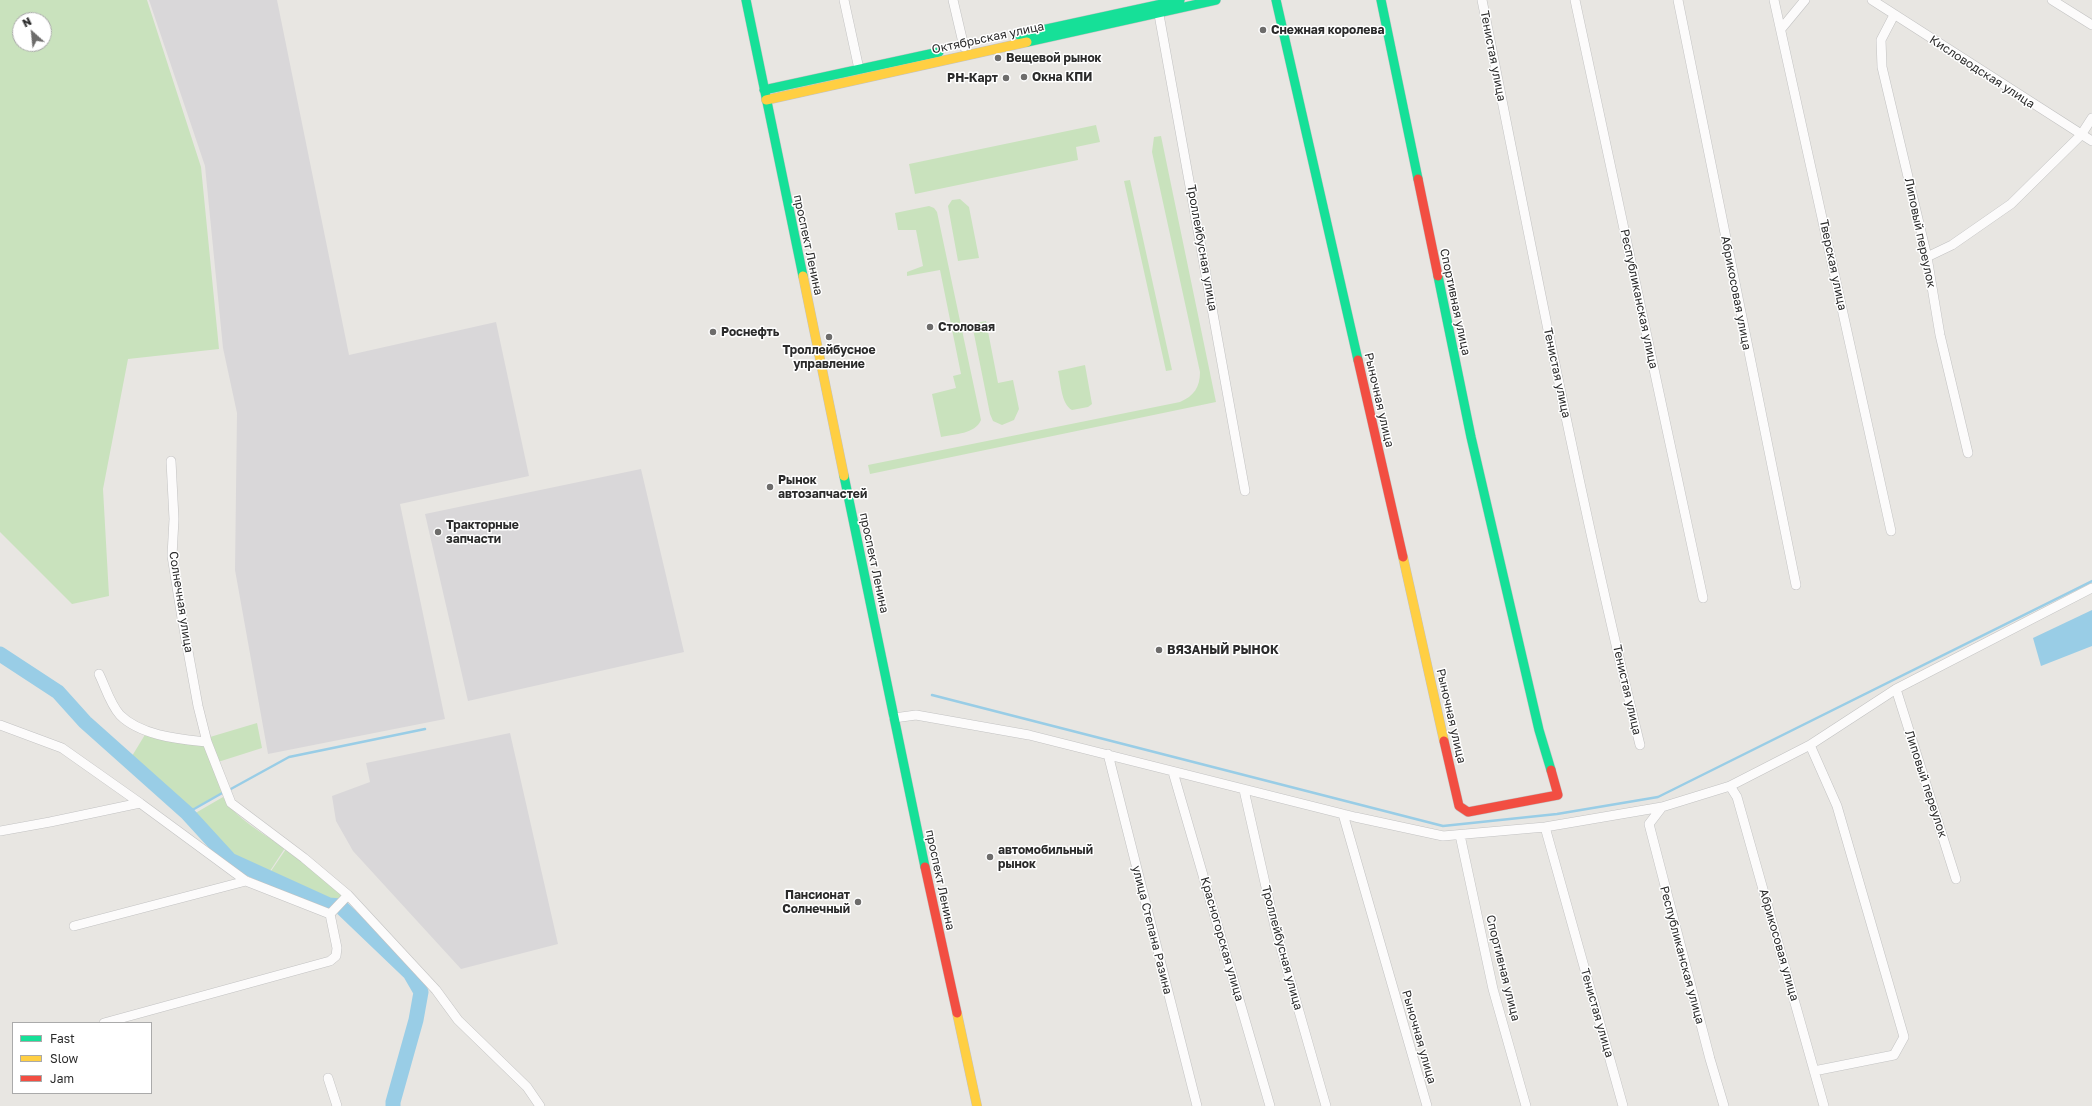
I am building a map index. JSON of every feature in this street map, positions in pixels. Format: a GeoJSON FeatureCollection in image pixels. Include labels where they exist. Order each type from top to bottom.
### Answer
{"type":"FeatureCollection","features":[{"type":"Feature","properties":{"kind":"main road","name":"проспект Ленина"},"geometry":{"type":"LineString","coordinates":[[746,0],[894,718],[977,1106]]}},
{"type":"Feature","properties":{"kind":"main road","name":"Октябрьская улица"},"geometry":{"type":"LineString","coordinates":[[764,90],[860,74],[1159,10],[1180,0]]}},
{"type":"Feature","properties":{"kind":"main road","name":"Октябрьская улица"},"geometry":{"type":"LineString","coordinates":[[766,100],[845,82],[860,74],[964,47],[1216,0]]}},
{"type":"Feature","properties":{"kind":"main road","name":"Рыночная улица"},"geometry":{"type":"LineString","coordinates":[[1276,0],[1459,806]]}},
{"type":"Feature","properties":{"kind":"main road","name":"Спортивная улица"},"geometry":{"type":"LineString","coordinates":[[1381,0],[1471,437],[1509,607],[1518,637],[1539,730],[1558,795],[1468,812],[1459,806]]}},
{"type":"Feature","properties":{"kind":"street"},"geometry":{"type":"LineString","coordinates":[[844,0],[860,74]]}},
{"type":"Feature","properties":{"kind":"street"},"geometry":{"type":"LineString","coordinates":[[953,0],[964,47]]}},
{"type":"Feature","properties":{"kind":"street","name":"Тенистая улица"},"geometry":{"type":"LineString","coordinates":[[1482,0],[1527,231],[1600,572],[1640,745]]}},
{"type":"Feature","properties":{"kind":"street","name":"Республиканская улица"},"geometry":{"type":"LineString","coordinates":[[1575,0],[1703,598]]}},
{"type":"Feature","properties":{"kind":"street","name":"Абрикосовая улица"},"geometry":{"type":"LineString","coordinates":[[1678,0],[1753,379],[1796,585]]}},
{"type":"Feature","properties":{"kind":"street","name":"Тверская улица"},"geometry":{"type":"LineString","coordinates":[[1774,0],[1891,531]]}},
{"type":"Feature","properties":{"kind":"street"},"geometry":{"type":"LineString","coordinates":[[1781,29],[1805,0]]}},
{"type":"Feature","properties":{"kind":"street","name":"Кисловодская улица"},"geometry":{"type":"LineString","coordinates":[[1872,0],[2092,141]]}},
{"type":"Feature","properties":{"kind":"street"},"geometry":{"type":"LineString","coordinates":[[2052,0],[2092,25]]}},
{"type":"Feature","properties":{"kind":"street","name":"Троллейбусная улица"},"geometry":{"type":"LineString","coordinates":[[1159,10],[1246,491]]}},
{"type":"Feature","properties":{"kind":"street","name":"Липовый переулок"},"geometry":{"type":"LineString","coordinates":[[1894,15],[1881,40],[1882,67],[1927,257],[1940,335],[1968,453]]}},
{"type":"Feature","properties":{"kind":"street"},"geometry":{"type":"LineString","coordinates":[[1927,257],[1952,245],[2011,204],[2081,135],[2092,118]]}},
{"type":"Feature","properties":{"kind":"street","name":"Солнечная улица"},"geometry":{"type":"LineString","coordinates":[[171,461],[174,519],[172,556],[197,699],[207,742],[222,782],[231,803],[304,858],[345,898]]}},
{"type":"Feature","properties":{"kind":"street"},"geometry":{"type":"LineString","coordinates":[[894,718],[916,714],[1029,735],[1244,790],[1443,836],[1545,827],[1662,807],[1730,786],[1810,745],[1896,689],[2092,588]]}},
{"type":"Feature","properties":{"kind":"street"},"geometry":{"type":"LineString","coordinates":[[99,674],[116,709],[129,722],[158,733],[183,739],[207,742]]}},
{"type":"Feature","properties":{"kind":"street","name":"Липовый переулок"},"geometry":{"type":"LineString","coordinates":[[1896,689],[1956,879]]}},
{"type":"Feature","properties":{"kind":"street"},"geometry":{"type":"LineString","coordinates":[[0,725],[62,748],[246,881],[330,914]]}},
{"type":"Feature","properties":{"kind":"street"},"geometry":{"type":"LineString","coordinates":[[1810,745],[1838,806],[1904,1037],[1894,1055],[1814,1071]]}},
{"type":"Feature","properties":{"kind":"street","name":"улица Степана Разина"},"geometry":{"type":"LineString","coordinates":[[1108,754],[1197,1106]]}},
{"type":"Feature","properties":{"kind":"street","name":"Красногорская улица"},"geometry":{"type":"LineString","coordinates":[[1173,772],[1270,1106]]}},
{"type":"Feature","properties":{"kind":"street","name":"Абрикосовая улица"},"geometry":{"type":"LineString","coordinates":[[1730,786],[1738,797],[1824,1106]]}},
{"type":"Feature","properties":{"kind":"street","name":"Троллейбусная улица"},"geometry":{"type":"LineString","coordinates":[[1244,790],[1275,927],[1326,1106]]}},
{"type":"Feature","properties":{"kind":"street"},"geometry":{"type":"LineString","coordinates":[[0,831],[140,803]]}},
{"type":"Feature","properties":{"kind":"street","name":"Республиканская улица"},"geometry":{"type":"LineString","coordinates":[[1662,807],[1649,824],[1710,1059],[1724,1106]]}},
{"type":"Feature","properties":{"kind":"street","name":"Рыночная улица"},"geometry":{"type":"LineString","coordinates":[[1343,814],[1427,1106]]}},
{"type":"Feature","properties":{"kind":"street","name":"Тенистая улица"},"geometry":{"type":"LineString","coordinates":[[1545,827],[1623,1106]]}},
{"type":"Feature","properties":{"kind":"street","name":"Спортивная улица"},"geometry":{"type":"LineString","coordinates":[[1460,835],[1493,989],[1526,1106]]}},
{"type":"Feature","properties":{"kind":"street"},"geometry":{"type":"LineString","coordinates":[[74,926],[246,881]]}},
{"type":"Feature","properties":{"kind":"street"},"geometry":{"type":"LineString","coordinates":[[330,914],[345,898],[436,990],[458,1020],[527,1087],[540,1106]]}},
{"type":"Feature","properties":{"kind":"street"},"geometry":{"type":"LineString","coordinates":[[108,1022],[330,961],[336,956],[337,948],[330,914]]}},
{"type":"Feature","properties":{"kind":"street"},"geometry":{"type":"LineString","coordinates":[[328,1078],[337,1106]]}},
{"type":"Feature","properties":{"kind":"shaded area"},"geometry":{"type":"Polygon","coordinates":[[[149,0],[277,0],[349,355],[496,322],[529,476],[400,504],[445,719],[268,754],[235,570],[237,413],[223,348],[205,166],[149,0]]]}},
{"type":"Feature","properties":{"kind":"shaded area"},"geometry":{"type":"Polygon","coordinates":[[[641,469],[684,652],[468,701],[425,514],[641,469]]]}},
{"type":"Feature","properties":{"kind":"shaded area"},"geometry":{"type":"Polygon","coordinates":[[[510,733],[558,944],[461,969],[353,851],[336,821],[332,796],[370,782],[366,763],[510,733]]]}},
{"type":"Feature","properties":{"kind":"green space"},"geometry":{"type":"Polygon","coordinates":[[[0,0],[147,0],[201,167],[219,349],[128,359],[103,489],[109,596],[72,604],[0,532],[0,0]]]}},
{"type":"Feature","properties":{"kind":"green space"},"geometry":{"type":"Polygon","coordinates":[[[1096,125],[1100,142],[1076,147],[1078,160],[915,194],[909,164],[1096,125]]]}},
{"type":"Feature","properties":{"kind":"green space"},"geometry":{"type":"Polygon","coordinates":[[[1161,136],[1216,402],[870,474],[868,465],[1180,402],[1192,394],[1199,382],[1200,372],[1152,152],[1154,137],[1161,136]]]}},
{"type":"Feature","properties":{"kind":"green space"},"geometry":{"type":"Polygon","coordinates":[[[1130,180],[1172,370],[1166,371],[1124,181],[1130,180]]]}},
{"type":"Feature","properties":{"kind":"green space"},"geometry":{"type":"Polygon","coordinates":[[[960,199],[969,207],[979,258],[958,261],[948,206],[952,200],[960,199]]]}},
{"type":"Feature","properties":{"kind":"green space"},"geometry":{"type":"Polygon","coordinates":[[[929,206],[934,208],[937,212],[981,420],[978,425],[969,431],[941,437],[932,394],[956,388],[953,376],[961,374],[940,270],[907,276],[907,272],[923,266],[916,230],[898,230],[895,213],[929,206]]]}},
{"type":"Feature","properties":{"kind":"green space"},"geometry":{"type":"Polygon","coordinates":[[[986,321],[998,383],[1013,380],[1019,409],[1014,420],[1002,425],[993,421],[990,414],[972,324],[986,321]]]}},
{"type":"Feature","properties":{"kind":"green space"},"geometry":{"type":"Polygon","coordinates":[[[1085,365],[1092,404],[1088,407],[1072,410],[1068,407],[1062,393],[1058,371],[1085,365]]]}},
{"type":"Feature","properties":{"kind":"green space"},"geometry":{"type":"Polygon","coordinates":[[[257,723],[262,748],[218,762],[210,737],[257,723]]]}},
{"type":"Feature","properties":{"kind":"green space"},"geometry":{"type":"Polygon","coordinates":[[[146,733],[205,745],[223,792],[187,812],[129,761],[146,733]]]}},
{"type":"Feature","properties":{"kind":"green space"},"geometry":{"type":"Polygon","coordinates":[[[223,797],[235,812],[243,819],[285,848],[268,874],[230,856],[232,854],[230,855],[192,815],[223,797]]]}},
{"type":"Feature","properties":{"kind":"green space"},"geometry":{"type":"Polygon","coordinates":[[[286,849],[344,896],[335,904],[269,874],[286,849]]]}},
{"type":"Feature","properties":{"kind":"water"},"geometry":{"type":"Polygon","coordinates":[[[2092,610],[2092,646],[2041,666],[2033,638],[2092,610]]]}},
{"type":"Feature","properties":{"kind":"waterway"},"geometry":{"type":"LineString","coordinates":[[932,695],[1443,826],[1557,814],[1658,797],[2092,581]]}},
{"type":"Feature","properties":{"kind":"waterway"},"geometry":{"type":"LineString","coordinates":[[0,654],[58,692],[85,722],[187,813],[230,860],[329,905],[340,906],[410,973],[421,992],[416,1020],[393,1106]]}},
{"type":"Feature","properties":{"kind":"waterway"},"geometry":{"type":"LineString","coordinates":[[229,790],[289,757],[425,729]]}},
{"type":"Feature","properties":{"kind":"waterway"},"geometry":{"type":"LineString","coordinates":[[187,813],[224,792]]}},
{"type":"Feature","properties":{"kind":"traffic: fast"},"geometry":{"type":"LineString","coordinates":[[746,0],[803,276]]}},
{"type":"Feature","properties":{"kind":"traffic: fast"},"geometry":{"type":"LineString","coordinates":[[1019,35],[1180,0]]}},
{"type":"Feature","properties":{"kind":"traffic: fast"},"geometry":{"type":"LineString","coordinates":[[1027,42],[1216,0]]}},
{"type":"Feature","properties":{"kind":"traffic: fast"},"geometry":{"type":"LineString","coordinates":[[1276,0],[1358,360]]}},
{"type":"Feature","properties":{"kind":"traffic: fast"},"geometry":{"type":"LineString","coordinates":[[1381,0],[1418,179]]}},
{"type":"Feature","properties":{"kind":"traffic: fast"},"geometry":{"type":"LineString","coordinates":[[764,90],[939,52]]}},
{"type":"Feature","properties":{"kind":"traffic: fast"},"geometry":{"type":"LineString","coordinates":[[1438,276],[1471,437],[1539,730],[1551,770]]}},
{"type":"Feature","properties":{"kind":"traffic: fast"},"geometry":{"type":"LineString","coordinates":[[844,476],[925,867]]}},
{"type":"Feature","properties":{"kind":"traffic: slow"},"geometry":{"type":"LineString","coordinates":[[766,100],[1027,42]]}},
{"type":"Feature","properties":{"kind":"traffic: slow"},"geometry":{"type":"LineString","coordinates":[[803,276],[844,476]]}},
{"type":"Feature","properties":{"kind":"traffic: slow"},"geometry":{"type":"LineString","coordinates":[[1403,557],[1444,741]]}},
{"type":"Feature","properties":{"kind":"traffic: slow"},"geometry":{"type":"LineString","coordinates":[[957,1013],[977,1106]]}},
{"type":"Feature","properties":{"kind":"traffic: jam"},"geometry":{"type":"LineString","coordinates":[[1418,179],[1438,276]]}},
{"type":"Feature","properties":{"kind":"traffic: jam"},"geometry":{"type":"LineString","coordinates":[[1358,360],[1403,557]]}},
{"type":"Feature","properties":{"kind":"traffic: jam"},"geometry":{"type":"LineString","coordinates":[[1444,741],[1459,806],[1468,812],[1558,795],[1551,770]]}},
{"type":"Feature","properties":{"kind":"traffic: jam"},"geometry":{"type":"LineString","coordinates":[[925,867],[957,1013]]}},
{"type":"Feature","properties":{"kind":"place","name":"Снежная королева"},"geometry":{"type":"Point","coordinates":[1263,30]}},
{"type":"Feature","properties":{"kind":"place","name":"Вещевой рынок"},"geometry":{"type":"Point","coordinates":[998,58]}},
{"type":"Feature","properties":{"kind":"place","name":"Окна КПИ"},"geometry":{"type":"Point","coordinates":[1024,77]}},
{"type":"Feature","properties":{"kind":"place","name":"РН-Карт"},"geometry":{"type":"Point","coordinates":[1006,78]}},
{"type":"Feature","properties":{"kind":"place","name":"Столовая"},"geometry":{"type":"Point","coordinates":[930,327]}},
{"type":"Feature","properties":{"kind":"place","name":"Роснефть"},"geometry":{"type":"Point","coordinates":[713,332]}},
{"type":"Feature","properties":{"kind":"place","name":"Троллейбусное управление"},"geometry":{"type":"Point","coordinates":[829,337]}},
{"type":"Feature","properties":{"kind":"place","name":"Рынок автозапчастей"},"geometry":{"type":"Point","coordinates":[770,487]}},
{"type":"Feature","properties":{"kind":"place","name":"Тракторные запчасти"},"geometry":{"type":"Point","coordinates":[438,532]}},
{"type":"Feature","properties":{"kind":"place","name":"ВЯЗАНЫЙ РЫНОК"},"geometry":{"type":"Point","coordinates":[1159,650]}},
{"type":"Feature","properties":{"kind":"place","name":"автомобильный рынок"},"geometry":{"type":"Point","coordinates":[990,857]}},
{"type":"Feature","properties":{"kind":"place","name":"Пансионат Солнечный"},"geometry":{"type":"Point","coordinates":[858,902]}}]}
